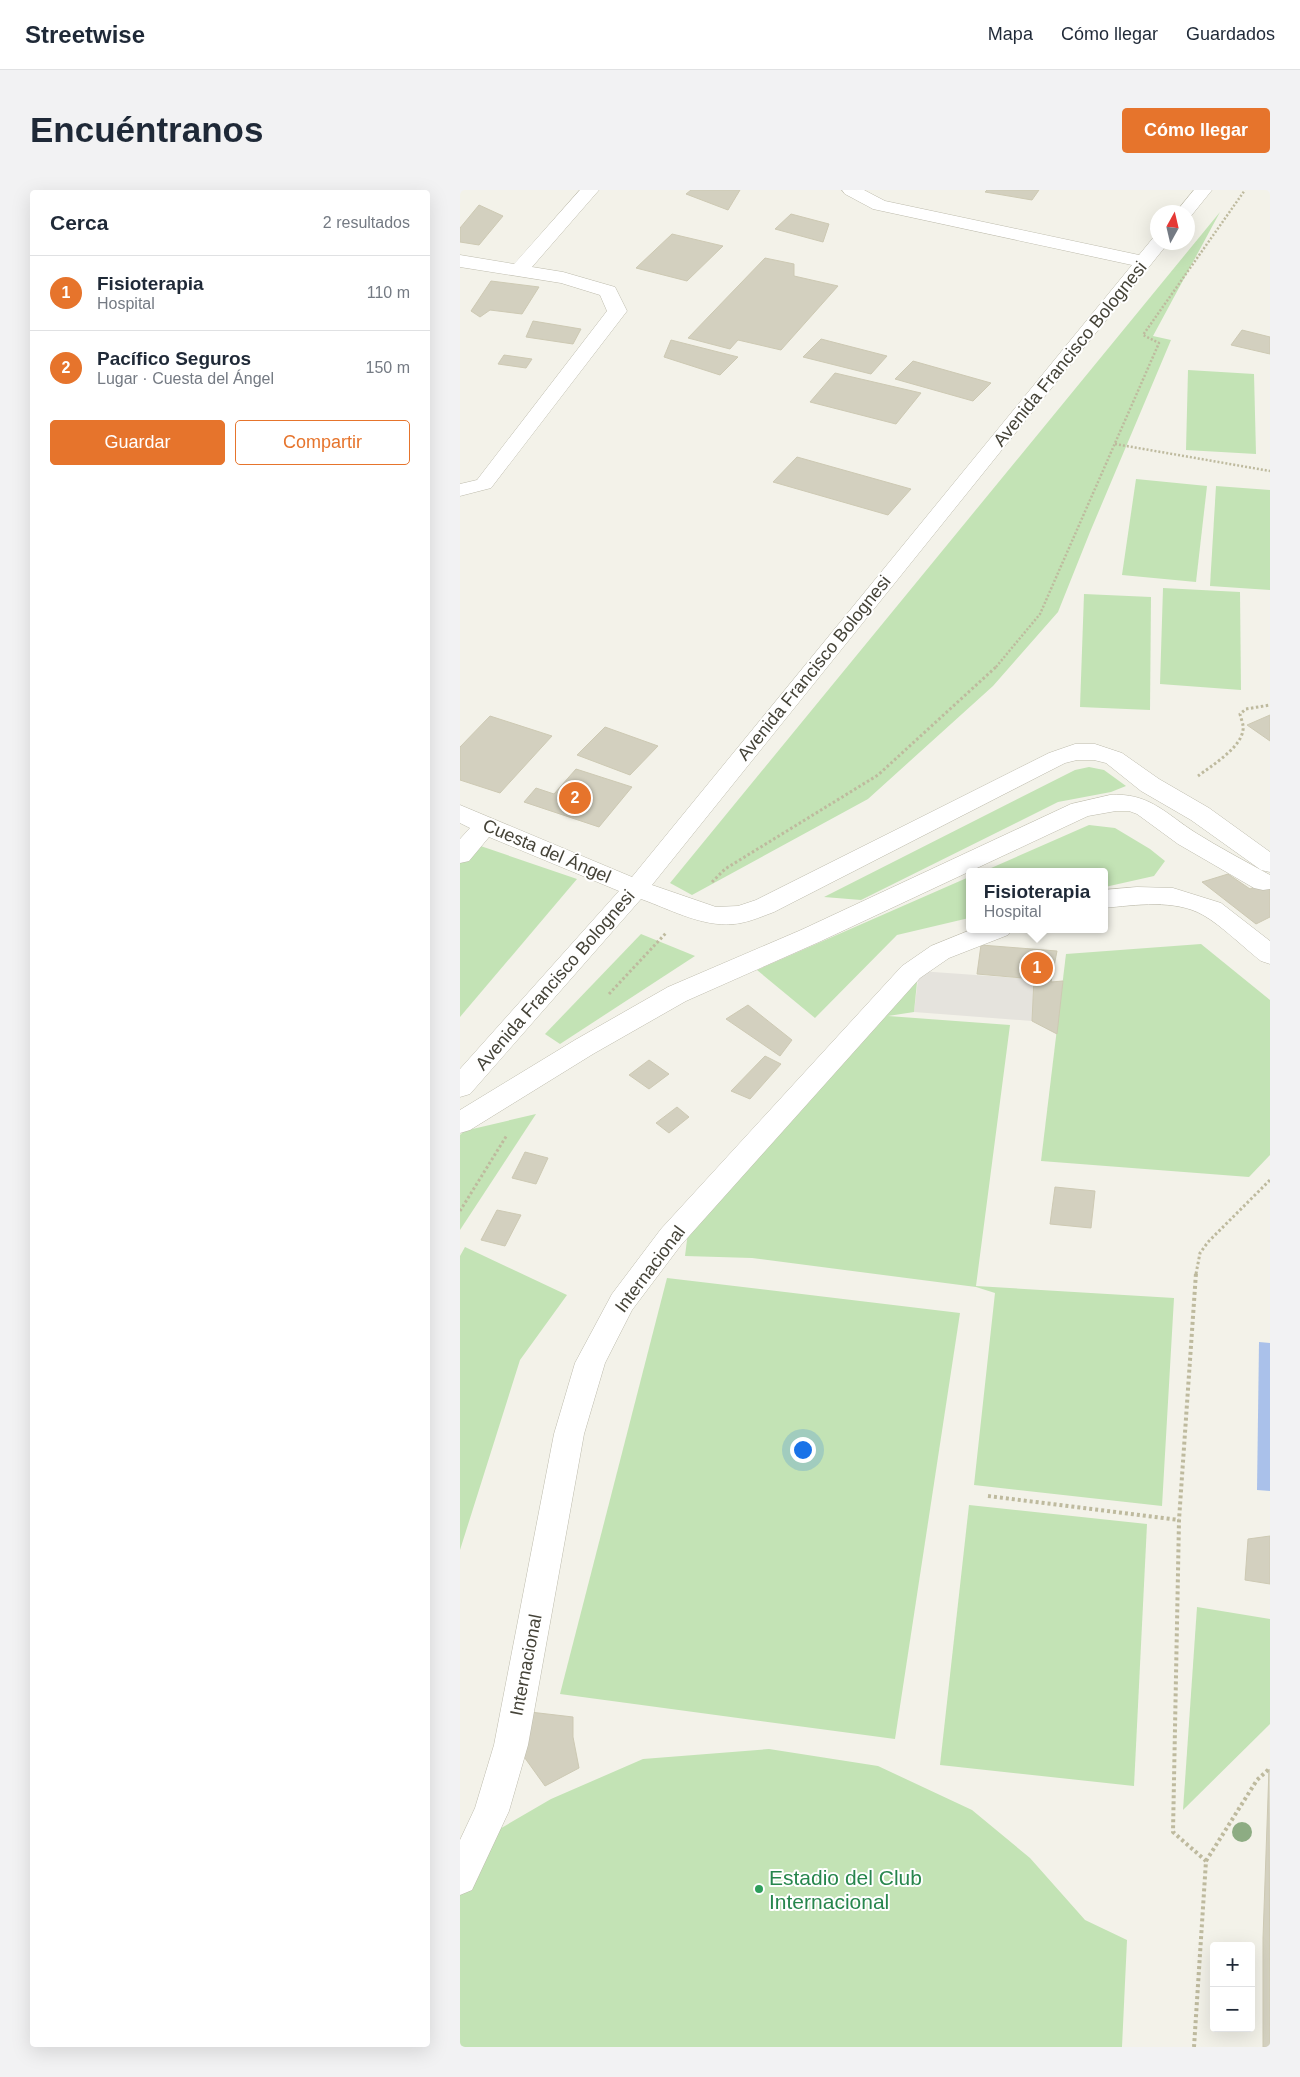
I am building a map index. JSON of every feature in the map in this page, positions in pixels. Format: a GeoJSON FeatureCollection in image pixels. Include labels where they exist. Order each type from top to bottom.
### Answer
{"type":"FeatureCollection","features":[{"type":"Feature","properties":{"kind":"street"},"geometry":{"type":"LineString","coordinates":[[519,270],[590,190]]}},
{"type":"Feature","properties":{"kind":"street"},"geometry":{"type":"LineString","coordinates":[[851,190],[879,205],[1145,262]]}},
{"type":"Feature","properties":{"kind":"street"},"geometry":{"type":"LineString","coordinates":[[1191,205],[1203,190]]}},
{"type":"Feature","properties":{"kind":"street","name":"Avenida Francisco Bolognesi"},"geometry":{"type":"LineString","coordinates":[[460,1088],[636,888],[1154,250]]}},
{"type":"Feature","properties":{"kind":"street"},"geometry":{"type":"LineString","coordinates":[[460,260],[563,278],[608,291],[617,311],[484,484],[460,490]]}},
{"type":"Feature","properties":{"kind":"street","name":"Cuesta del Ángel"},"geometry":{"type":"LineString","coordinates":[[460,813],[485,826],[690,908],[714,916],[740,915],[765,906],[1057,758],[1075,752],[1095,752],[1114,758],[1144,780],[1200,814],[1267,873]]}},
{"type":"Feature","properties":{"kind":"street"},"geometry":{"type":"LineString","coordinates":[[1128,803],[1144,780]]}},
{"type":"Feature","properties":{"kind":"street"},"geometry":{"type":"LineString","coordinates":[[460,1123],[584,1047],[677,994],[810,936],[1080,810],[1105,804],[1128,803],[1152,812],[1185,837],[1267,873]]}},
{"type":"Feature","properties":{"kind":"street"},"geometry":{"type":"LineString","coordinates":[[460,855],[485,826]]}},
{"type":"Feature","properties":{"kind":"street"},"geometry":{"type":"LineString","coordinates":[[1108,899],[1137,896],[1173,897],[1212,909],[1270,955]]}},
{"type":"Feature","properties":{"kind":"street","name":"Internacional"},"geometry":{"type":"LineString","coordinates":[[460,1878],[492,1811],[511,1745],[569,1434],[590,1364],[622,1302],[671,1237],[911,972],[940,952],[987,933]]}},
{"type":"Feature","properties":{"kind":"path"},"geometry":{"type":"LineString","coordinates":[[606,998],[724,869],[878,775],[1000,662],[1040,614],[1159,343],[1143,335],[1245,190]]}},
{"type":"Feature","properties":{"kind":"path"},"geometry":{"type":"LineString","coordinates":[[1115,444],[1270,472]]}},
{"type":"Feature","properties":{"kind":"path"},"geometry":{"type":"LineString","coordinates":[[1144,780],[1197,777],[1233,748],[1239,740],[1243,731],[1240,714],[1246,709],[1270,704]]}},
{"type":"Feature","properties":{"kind":"path"},"geometry":{"type":"LineString","coordinates":[[460,1211],[510,1130]]}},
{"type":"Feature","properties":{"kind":"path"},"geometry":{"type":"LineString","coordinates":[[1206,1861],[1174,1832],[1179,1520],[1196,1264],[1200,1253],[1208,1242],[1270,1180]]}},
{"type":"Feature","properties":{"kind":"path"},"geometry":{"type":"LineString","coordinates":[[988,1496],[1179,1520]]}},
{"type":"Feature","properties":{"kind":"path"},"geometry":{"type":"LineString","coordinates":[[1194,2047],[1206,1861],[1257,1780],[1270,1768]]}},
{"type":"Feature","properties":{"kind":"shaded area"},"geometry":{"type":"Polygon","coordinates":[[[919,971],[1034,979],[1032,1021],[914,1012],[919,971]]]}},
{"type":"Feature","properties":{"kind":"green space"},"geometry":{"type":"Polygon","coordinates":[[[1220,212],[1153,336],[1171,340],[1058,612],[993,686],[868,799],[692,895],[670,883],[1189,250],[1195,250],[1195,242],[1220,212]]]}},
{"type":"Feature","properties":{"kind":"green space"},"geometry":{"type":"Polygon","coordinates":[[[1188,370],[1254,374],[1256,454],[1186,450],[1188,370]]]}},
{"type":"Feature","properties":{"kind":"green space"},"geometry":{"type":"Polygon","coordinates":[[[1136,479],[1207,486],[1196,582],[1122,575],[1136,479]]]}},
{"type":"Feature","properties":{"kind":"green space"},"geometry":{"type":"Polygon","coordinates":[[[1216,486],[1270,490],[1270,590],[1210,586],[1216,486]]]}},
{"type":"Feature","properties":{"kind":"green space"},"geometry":{"type":"Polygon","coordinates":[[[1163,588],[1240,592],[1241,690],[1160,684],[1163,588]]]}},
{"type":"Feature","properties":{"kind":"green space"},"geometry":{"type":"Polygon","coordinates":[[[1084,594],[1151,597],[1150,710],[1080,707],[1084,594]]]}},
{"type":"Feature","properties":{"kind":"green space"},"geometry":{"type":"Polygon","coordinates":[[[1089,767],[1104,770],[1126,786],[1111,792],[1058,802],[861,900],[824,897],[1075,770],[1089,767]]]}},
{"type":"Feature","properties":{"kind":"green space"},"geometry":{"type":"Polygon","coordinates":[[[1089,825],[1115,828],[1150,849],[1165,861],[1154,876],[1108,886],[1108,868],[991,868],[1089,825]]]}},
{"type":"Feature","properties":{"kind":"green space"},"geometry":{"type":"Polygon","coordinates":[[[460,839],[577,879],[460,1017],[460,839]]]}},
{"type":"Feature","properties":{"kind":"green space"},"geometry":{"type":"Polygon","coordinates":[[[966,878],[966,919],[897,935],[815,1018],[757,970],[966,878]]]}},
{"type":"Feature","properties":{"kind":"green space"},"geometry":{"type":"Polygon","coordinates":[[[641,934],[695,956],[560,1044],[545,1034],[641,934]]]}},
{"type":"Feature","properties":{"kind":"green space"},"geometry":{"type":"Polygon","coordinates":[[[1201,944],[1270,1000],[1270,1155],[1249,1177],[1041,1161],[1066,954],[1201,944]]]}},
{"type":"Feature","properties":{"kind":"green space"},"geometry":{"type":"Polygon","coordinates":[[[910,981],[917,982],[914,1012],[888,1016],[1010,1025],[976,1286],[1174,1298],[1162,1506],[974,1485],[995,1293],[976,1287],[752,1258],[685,1256],[688,1232],[910,981]]]}},
{"type":"Feature","properties":{"kind":"green space"},"geometry":{"type":"Polygon","coordinates":[[[536,1114],[460,1230],[460,1135],[464,1131],[536,1114]]]}},
{"type":"Feature","properties":{"kind":"green space"},"geometry":{"type":"Polygon","coordinates":[[[465,1247],[567,1295],[520,1360],[460,1550],[460,1256],[465,1247]]]}},
{"type":"Feature","properties":{"kind":"green space"},"geometry":{"type":"Polygon","coordinates":[[[667,1278],[960,1313],[895,1739],[560,1694],[667,1278]]]}},
{"type":"Feature","properties":{"kind":"green space"},"geometry":{"type":"Polygon","coordinates":[[[969,1505],[1147,1524],[1134,1786],[940,1765],[969,1505]]]}},
{"type":"Feature","properties":{"kind":"green space"},"geometry":{"type":"Polygon","coordinates":[[[1197,1607],[1270,1619],[1270,1724],[1183,1810],[1197,1607]]]}},
{"type":"Feature","properties":{"kind":"green space","name":"Estadio del Club Internacional"},"geometry":{"type":"Polygon","coordinates":[[[769,1749],[878,1766],[972,1810],[1030,1858],[1085,1920],[1127,1940],[1122,2047],[460,2047],[460,1852],[551,1799],[643,1759],[769,1749]]]}},
{"type":"Feature","properties":{"kind":"water"},"geometry":{"type":"Polygon","coordinates":[[[1259,1342],[1270,1343],[1270,1491],[1257,1490],[1259,1342]]]}},
{"type":"Feature","properties":{"kind":"building"},"geometry":{"type":"Polygon","coordinates":[[[691,190],[740,190],[728,210],[686,194],[691,190]]]}},
{"type":"Feature","properties":{"kind":"building"},"geometry":{"type":"Polygon","coordinates":[[[987,190],[1039,190],[1032,200],[985,192],[987,190]]]}},
{"type":"Feature","properties":{"kind":"building"},"geometry":{"type":"Polygon","coordinates":[[[479,205],[503,216],[479,245],[460,242],[460,228],[479,205]]]}},
{"type":"Feature","properties":{"kind":"building"},"geometry":{"type":"Polygon","coordinates":[[[791,214],[829,224],[823,242],[775,229],[791,214]]]}},
{"type":"Feature","properties":{"kind":"building"},"geometry":{"type":"Polygon","coordinates":[[[672,234],[723,246],[687,281],[636,268],[672,234]]]}},
{"type":"Feature","properties":{"kind":"building"},"geometry":{"type":"Polygon","coordinates":[[[765,258],[794,264],[794,276],[838,286],[781,350],[738,340],[730,349],[688,338],[765,258]]]}},
{"type":"Feature","properties":{"kind":"building"},"geometry":{"type":"Polygon","coordinates":[[[491,281],[539,287],[522,314],[490,310],[480,317],[471,311],[491,281]]]}},
{"type":"Feature","properties":{"kind":"building"},"geometry":{"type":"Polygon","coordinates":[[[533,321],[581,329],[573,344],[526,337],[533,321]]]}},
{"type":"Feature","properties":{"kind":"building"},"geometry":{"type":"Polygon","coordinates":[[[1242,330],[1270,337],[1270,354],[1231,345],[1242,330]]]}},
{"type":"Feature","properties":{"kind":"building"},"geometry":{"type":"Polygon","coordinates":[[[821,339],[887,356],[871,374],[803,357],[821,339]]]}},
{"type":"Feature","properties":{"kind":"building"},"geometry":{"type":"Polygon","coordinates":[[[671,340],[738,357],[720,375],[664,357],[671,340]]]}},
{"type":"Feature","properties":{"kind":"building"},"geometry":{"type":"Polygon","coordinates":[[[504,355],[532,359],[526,368],[498,364],[504,355]]]}},
{"type":"Feature","properties":{"kind":"building"},"geometry":{"type":"Polygon","coordinates":[[[913,361],[991,383],[973,401],[895,379],[913,361]]]}},
{"type":"Feature","properties":{"kind":"building"},"geometry":{"type":"Polygon","coordinates":[[[835,373],[921,393],[896,424],[810,402],[835,373]]]}},
{"type":"Feature","properties":{"kind":"building"},"geometry":{"type":"Polygon","coordinates":[[[797,457],[911,489],[888,515],[773,482],[797,457]]]}},
{"type":"Feature","properties":{"kind":"building"},"geometry":{"type":"Polygon","coordinates":[[[1270,715],[1270,741],[1247,725],[1270,715]]]}},
{"type":"Feature","properties":{"kind":"building"},"geometry":{"type":"Polygon","coordinates":[[[490,716],[552,736],[500,793],[460,780],[460,747],[490,716]]]}},
{"type":"Feature","properties":{"kind":"building"},"geometry":{"type":"Polygon","coordinates":[[[605,727],[658,746],[630,775],[577,755],[605,727]]]}},
{"type":"Feature","properties":{"kind":"building"},"geometry":{"type":"Polygon","coordinates":[[[576,769],[632,787],[599,827],[524,802],[536,788],[554,794],[576,769]]]}},
{"type":"Feature","properties":{"kind":"building"},"geometry":{"type":"Polygon","coordinates":[[[1228,874],[1250,889],[1270,879],[1270,917],[1256,924],[1202,882],[1228,874]]]}},
{"type":"Feature","properties":{"kind":"building"},"geometry":{"type":"Polygon","coordinates":[[[981,945],[1057,951],[1051,982],[1063,981],[1057,1034],[1032,1021],[1034,979],[977,974],[981,945]]]}},
{"type":"Feature","properties":{"kind":"building"},"geometry":{"type":"Polygon","coordinates":[[[748,1005],[792,1040],[780,1056],[726,1019],[748,1005]]]}},
{"type":"Feature","properties":{"kind":"building"},"geometry":{"type":"Polygon","coordinates":[[[765,1056],[781,1064],[750,1099],[731,1091],[765,1056]]]}},
{"type":"Feature","properties":{"kind":"building"},"geometry":{"type":"Polygon","coordinates":[[[649,1060],[669,1074],[649,1089],[629,1075],[649,1060]]]}},
{"type":"Feature","properties":{"kind":"building"},"geometry":{"type":"Polygon","coordinates":[[[677,1107],[689,1117],[669,1133],[656,1123],[677,1107]]]}},
{"type":"Feature","properties":{"kind":"building"},"geometry":{"type":"Polygon","coordinates":[[[525,1152],[548,1158],[536,1184],[512,1178],[525,1152]]]}},
{"type":"Feature","properties":{"kind":"building"},"geometry":{"type":"Polygon","coordinates":[[[1055,1187],[1095,1191],[1091,1228],[1050,1224],[1055,1187]]]}},
{"type":"Feature","properties":{"kind":"building"},"geometry":{"type":"Polygon","coordinates":[[[497,1210],[521,1215],[505,1246],[481,1240],[497,1210]]]}},
{"type":"Feature","properties":{"kind":"building"},"geometry":{"type":"Polygon","coordinates":[[[1270,1536],[1270,1584],[1245,1580],[1248,1539],[1270,1536]]]}},
{"type":"Feature","properties":{"kind":"building"},"geometry":{"type":"Polygon","coordinates":[[[530,1712],[573,1717],[573,1737],[579,1768],[545,1786],[517,1747],[530,1712]]]}},
{"type":"Feature","properties":{"kind":"building"},"geometry":{"type":"Polygon","coordinates":[[[1269,1769],[1270,2047],[1263,2047],[1263,1938],[1269,1769]]]}},
{"type":"Feature","properties":{"kind":"place","name":"Pacífico Seguros"},"geometry":{"type":"Point","coordinates":[575,798]}},
{"type":"Feature","properties":{"kind":"place","name":"Fisioterapia"},"geometry":{"type":"Point","coordinates":[1037,968]}},
{"type":"Feature","properties":{"kind":"place","name":"Estadio del Club Internacional"},"geometry":{"type":"Point","coordinates":[759,1889]}}]}
